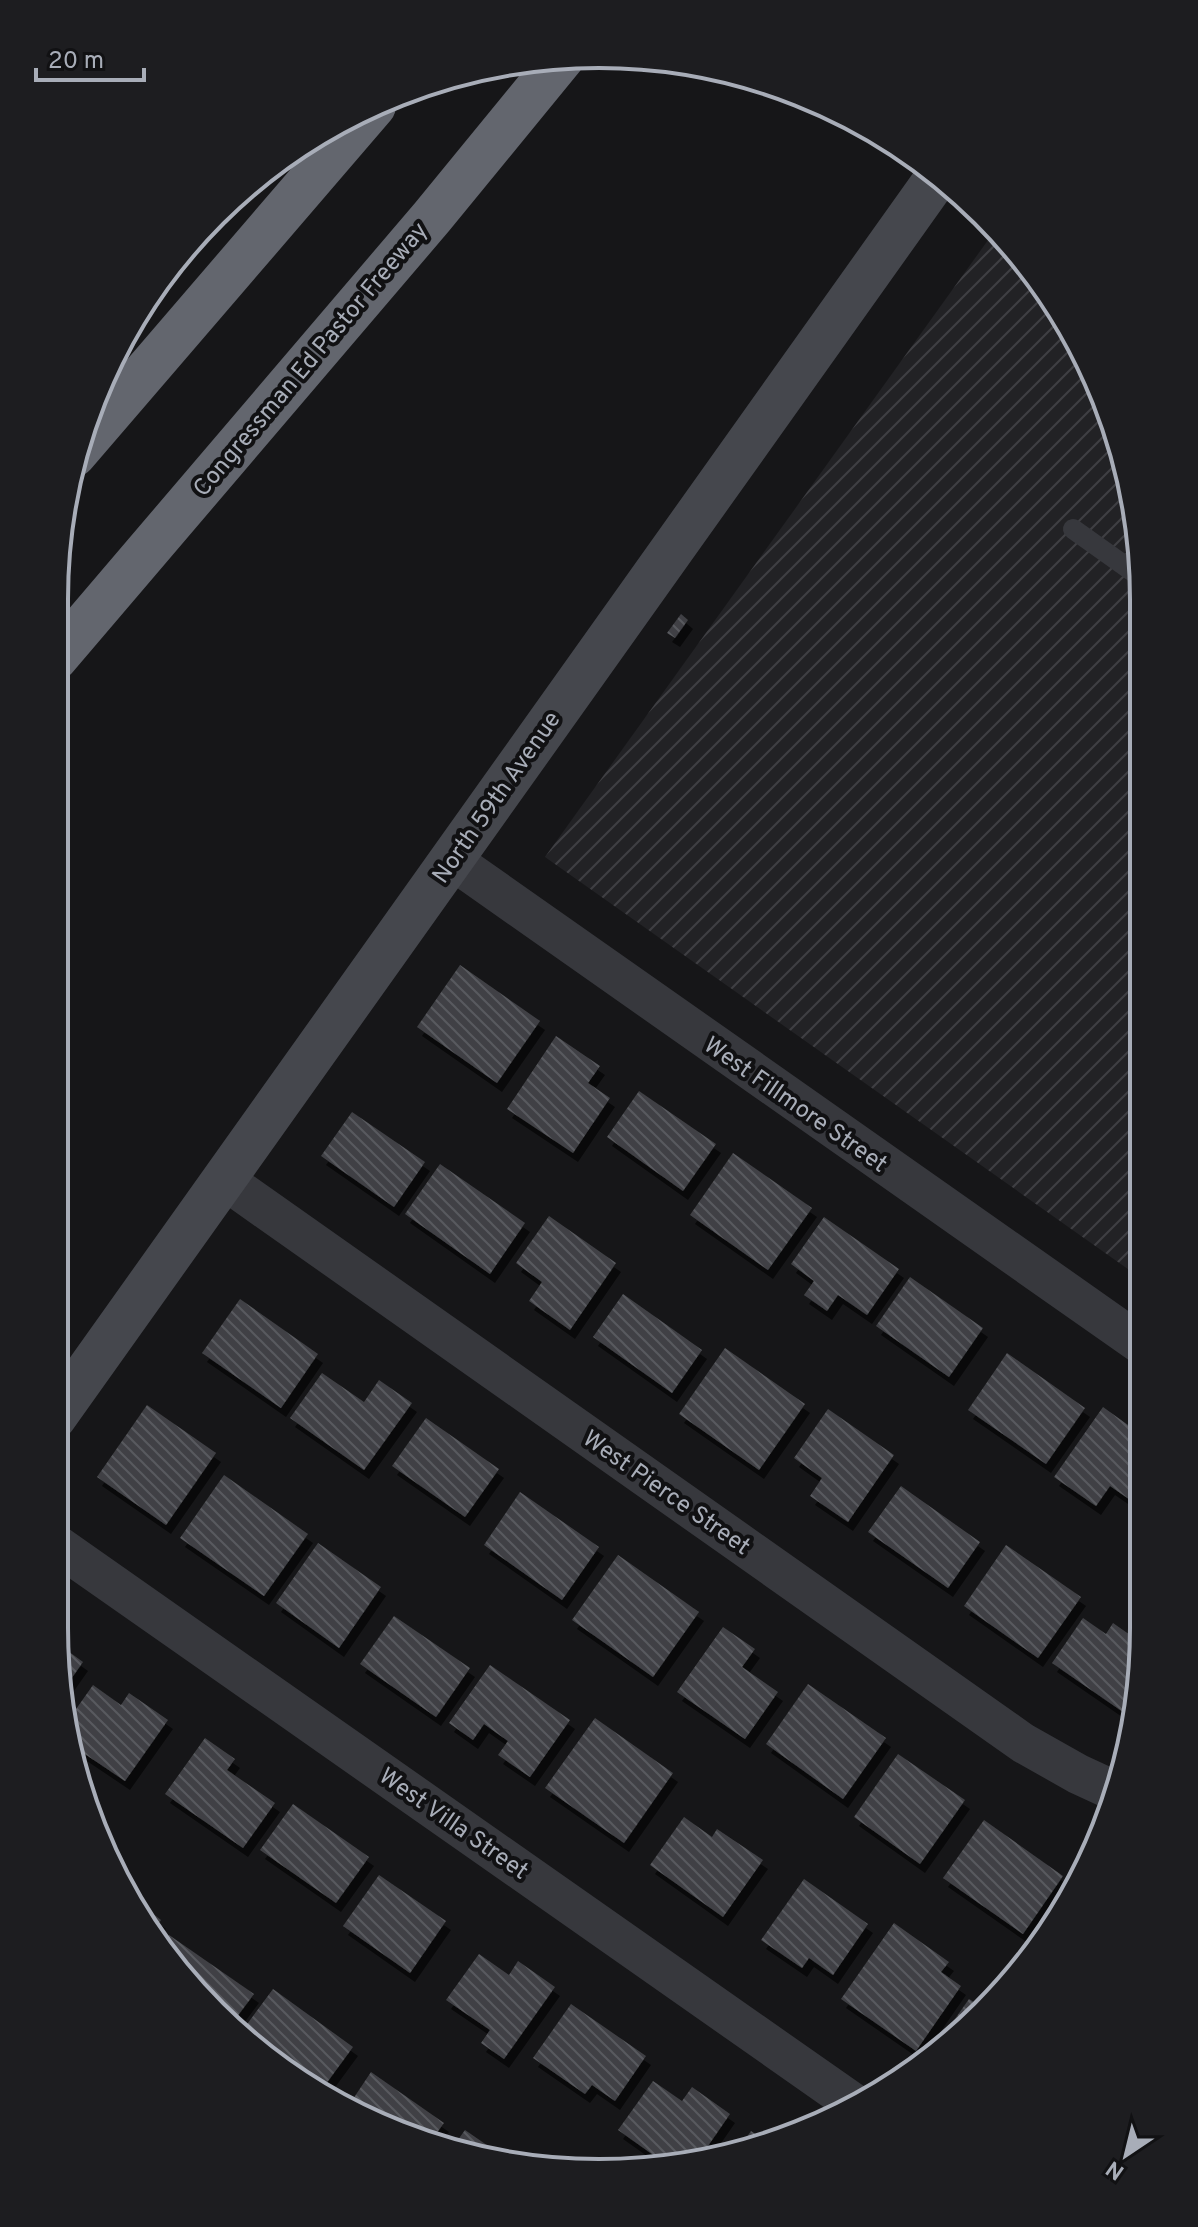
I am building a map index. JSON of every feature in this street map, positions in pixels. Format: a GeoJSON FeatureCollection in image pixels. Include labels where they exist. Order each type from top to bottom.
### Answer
{"type":"FeatureCollection","features":[{"type":"Feature","properties":{"kind":"highway","name":"Congressman Ed Pastor Freeway"},"geometry":{"type":"LineString","coordinates":[[68,644],[432,217],[552,70]]}},
{"type":"Feature","properties":{"kind":"highway"},"geometry":{"type":"LineString","coordinates":[[95,430],[355,128]]}},
{"type":"Feature","properties":{"kind":"main road","name":"North 59th Avenue"},"geometry":{"type":"LineString","coordinates":[[68,1399],[226,1181],[931,186]]}},
{"type":"Feature","properties":{"kind":"street","name":"West Fillmore Street"},"geometry":{"type":"LineString","coordinates":[[452,860],[1130,1337]]}},
{"type":"Feature","properties":{"kind":"street","name":"West Pierce Street"},"geometry":{"type":"LineString","coordinates":[[226,1181],[1023,1743],[1106,1786]]}},
{"type":"Feature","properties":{"kind":"street","name":"West Villa Street"},"geometry":{"type":"LineString","coordinates":[[68,1553],[846,2098]]}},
{"type":"Feature","properties":{"kind":"lane"},"geometry":{"type":"LineString","coordinates":[[1073,529],[1129,569]]}},
{"type":"Feature","properties":{"kind":"shaded area"},"geometry":{"type":"Polygon","coordinates":[[[989,239],[1041,304],[1075,364],[1102,428],[1120,495],[1125,530],[1130,599],[1130,1271],[545,857],[989,239]]]}},
{"type":"Feature","properties":{"kind":"building"},"geometry":{"type":"Polygon","coordinates":[[[681,614],[688,620],[675,638],[667,633],[681,614]]]}},
{"type":"Feature","properties":{"kind":"building"},"geometry":{"type":"Polygon","coordinates":[[[460,965],[540,1021],[497,1083],[417,1027],[460,965]]]}},
{"type":"Feature","properties":{"kind":"building"},"geometry":{"type":"Polygon","coordinates":[[[556,1036],[600,1066],[588,1083],[610,1098],[573,1153],[507,1109],[556,1036]]]}},
{"type":"Feature","properties":{"kind":"building"},"geometry":{"type":"Polygon","coordinates":[[[639,1091],[716,1144],[683,1191],[607,1137],[639,1091]]]}},
{"type":"Feature","properties":{"kind":"building"},"geometry":{"type":"Polygon","coordinates":[[[352,1112],[425,1162],[394,1207],[321,1156],[352,1112]]]}},
{"type":"Feature","properties":{"kind":"building"},"geometry":{"type":"Polygon","coordinates":[[[733,1153],[812,1208],[768,1270],[690,1215],[733,1153]]]}},
{"type":"Feature","properties":{"kind":"building"},"geometry":{"type":"Polygon","coordinates":[[[440,1164],[525,1223],[490,1274],[405,1214],[440,1164]]]}},
{"type":"Feature","properties":{"kind":"building"},"geometry":{"type":"Polygon","coordinates":[[[549,1216],[616,1263],[570,1330],[529,1301],[542,1282],[516,1263],[549,1216]]]}},
{"type":"Feature","properties":{"kind":"building"},"geometry":{"type":"Polygon","coordinates":[[[824,1217],[899,1269],[867,1315],[838,1295],[827,1311],[804,1295],[814,1281],[791,1264],[824,1217]]]}},
{"type":"Feature","properties":{"kind":"building"},"geometry":{"type":"Polygon","coordinates":[[[910,1277],[983,1328],[949,1377],[876,1326],[910,1277]]]}},
{"type":"Feature","properties":{"kind":"building"},"geometry":{"type":"Polygon","coordinates":[[[623,1294],[702,1350],[672,1393],[593,1337],[623,1294]]]}},
{"type":"Feature","properties":{"kind":"building"},"geometry":{"type":"Polygon","coordinates":[[[240,1299],[318,1354],[281,1408],[202,1353],[240,1299]]]}},
{"type":"Feature","properties":{"kind":"building"},"geometry":{"type":"Polygon","coordinates":[[[725,1348],[805,1404],[759,1470],[679,1414],[725,1348]]]}},
{"type":"Feature","properties":{"kind":"building"},"geometry":{"type":"Polygon","coordinates":[[[1007,1353],[1085,1408],[1046,1464],[968,1410],[1007,1353]]]}},
{"type":"Feature","properties":{"kind":"building"},"geometry":{"type":"Polygon","coordinates":[[[322,1373],[364,1402],[379,1380],[412,1403],[364,1470],[290,1418],[322,1373]]]}},
{"type":"Feature","properties":{"kind":"building"},"geometry":{"type":"Polygon","coordinates":[[[147,1405],[216,1453],[166,1525],[97,1477],[147,1405]]]}},
{"type":"Feature","properties":{"kind":"building"},"geometry":{"type":"Polygon","coordinates":[[[1103,1407],[1130,1426],[1130,1500],[1110,1486],[1096,1506],[1054,1477],[1103,1407]]]}},
{"type":"Feature","properties":{"kind":"building"},"geometry":{"type":"Polygon","coordinates":[[[828,1409],[894,1455],[848,1522],[810,1496],[822,1478],[794,1458],[828,1409]]]}},
{"type":"Feature","properties":{"kind":"building"},"geometry":{"type":"Polygon","coordinates":[[[426,1418],[499,1469],[465,1517],[392,1466],[426,1418]]]}},
{"type":"Feature","properties":{"kind":"building"},"geometry":{"type":"Polygon","coordinates":[[[224,1475],[308,1534],[264,1596],[180,1538],[224,1475]]]}},
{"type":"Feature","properties":{"kind":"building"},"geometry":{"type":"Polygon","coordinates":[[[901,1486],[980,1542],[948,1588],[868,1532],[901,1486]]]}},
{"type":"Feature","properties":{"kind":"building"},"geometry":{"type":"Polygon","coordinates":[[[520,1492],[599,1547],[562,1600],[484,1545],[520,1492]]]}},
{"type":"Feature","properties":{"kind":"building"},"geometry":{"type":"Polygon","coordinates":[[[318,1543],[381,1587],[339,1648],[276,1603],[318,1543]]]}},
{"type":"Feature","properties":{"kind":"building"},"geometry":{"type":"Polygon","coordinates":[[[1006,1545],[1081,1597],[1038,1658],[964,1606],[1006,1545]]]}},
{"type":"Feature","properties":{"kind":"building"},"geometry":{"type":"Polygon","coordinates":[[[618,1555],[699,1612],[653,1677],[572,1620],[618,1555]]]}},
{"type":"Feature","properties":{"kind":"building"},"geometry":{"type":"Polygon","coordinates":[[[394,1616],[470,1668],[436,1717],[360,1664],[394,1616]]]}},
{"type":"Feature","properties":{"kind":"building"},"geometry":{"type":"Polygon","coordinates":[[[1083,1618],[1106,1634],[1113,1623],[1130,1635],[1123,1712],[1052,1663],[1083,1618]]]}},
{"type":"Feature","properties":{"kind":"building"},"geometry":{"type":"Polygon","coordinates":[[[723,1627],[755,1649],[742,1667],[778,1692],[745,1739],[677,1692],[723,1627]]]}},
{"type":"Feature","properties":{"kind":"building"},"geometry":{"type":"Polygon","coordinates":[[[69,1652],[83,1662],[71,1679],[69,1652]]]}},
{"type":"Feature","properties":{"kind":"building"},"geometry":{"type":"Polygon","coordinates":[[[490,1665],[570,1720],[530,1777],[498,1755],[508,1741],[484,1724],[473,1740],[449,1723],[490,1665]]]}},
{"type":"Feature","properties":{"kind":"building"},"geometry":{"type":"Polygon","coordinates":[[[808,1684],[886,1738],[843,1799],[766,1744],[808,1684]]]}},
{"type":"Feature","properties":{"kind":"building"},"geometry":{"type":"Polygon","coordinates":[[[93,1685],[121,1705],[129,1693],[168,1720],[125,1781],[83,1753],[75,1711],[93,1685]]]}},
{"type":"Feature","properties":{"kind":"building"},"geometry":{"type":"Polygon","coordinates":[[[595,1718],[673,1773],[624,1843],[545,1788],[595,1718]]]}},
{"type":"Feature","properties":{"kind":"building"},"geometry":{"type":"Polygon","coordinates":[[[205,1738],[235,1759],[227,1770],[275,1803],[243,1848],[165,1794],[205,1738]]]}},
{"type":"Feature","properties":{"kind":"building"},"geometry":{"type":"Polygon","coordinates":[[[898,1754],[965,1800],[920,1864],[854,1817],[898,1754]]]}},
{"type":"Feature","properties":{"kind":"building"},"geometry":{"type":"Polygon","coordinates":[[[293,1804],[369,1857],[336,1903],[260,1850],[293,1804]]]}},
{"type":"Feature","properties":{"kind":"building"},"geometry":{"type":"Polygon","coordinates":[[[684,1817],[712,1837],[717,1829],[763,1860],[723,1917],[650,1865],[684,1817]]]}},
{"type":"Feature","properties":{"kind":"building"},"geometry":{"type":"Polygon","coordinates":[[[984,1820],[1063,1876],[1023,1934],[943,1878],[984,1820]]]}},
{"type":"Feature","properties":{"kind":"building"},"geometry":{"type":"Polygon","coordinates":[[[379,1875],[446,1921],[410,1973],[343,1926],[379,1875]]]}},
{"type":"Feature","properties":{"kind":"building"},"geometry":{"type":"Polygon","coordinates":[[[804,1879],[868,1924],[833,1975],[809,1958],[802,1968],[761,1940],[804,1879]]]}},
{"type":"Feature","properties":{"kind":"building"},"geometry":{"type":"Polygon","coordinates":[[[894,1923],[949,1962],[941,1972],[961,1986],[916,2051],[841,1999],[894,1923]]]}},
{"type":"Feature","properties":{"kind":"building"},"geometry":{"type":"Polygon","coordinates":[[[169,1935],[254,1994],[238,2016],[200,1978],[169,1935]]]}},
{"type":"Feature","properties":{"kind":"building"},"geometry":{"type":"Polygon","coordinates":[[[479,1954],[509,1975],[518,1961],[555,1987],[504,2059],[481,2043],[490,2030],[446,2000],[479,1954]]]}},
{"type":"Feature","properties":{"kind":"building"},"geometry":{"type":"Polygon","coordinates":[[[273,1989],[353,2047],[326,2084],[247,2025],[273,1989]]]}},
{"type":"Feature","properties":{"kind":"building"},"geometry":{"type":"Polygon","coordinates":[[[969,1999],[975,2002],[974,2003],[950,2026],[969,1999]]]}},
{"type":"Feature","properties":{"kind":"building"},"geometry":{"type":"Polygon","coordinates":[[[571,2004],[646,2056],[615,2101],[592,2085],[585,2094],[533,2058],[571,2004]]]}},
{"type":"Feature","properties":{"kind":"building"},"geometry":{"type":"Polygon","coordinates":[[[371,2072],[444,2123],[436,2133],[353,2098],[371,2072]]]}},
{"type":"Feature","properties":{"kind":"building"},"geometry":{"type":"Polygon","coordinates":[[[653,2081],[682,2101],[692,2087],[730,2114],[706,2148],[668,2154],[654,2156],[618,2130],[653,2081]]]}},
{"type":"Feature","properties":{"kind":"building"},"geometry":{"type":"Polygon","coordinates":[[[465,2130],[491,2148],[462,2141],[458,2140],[465,2130]]]}}]}
